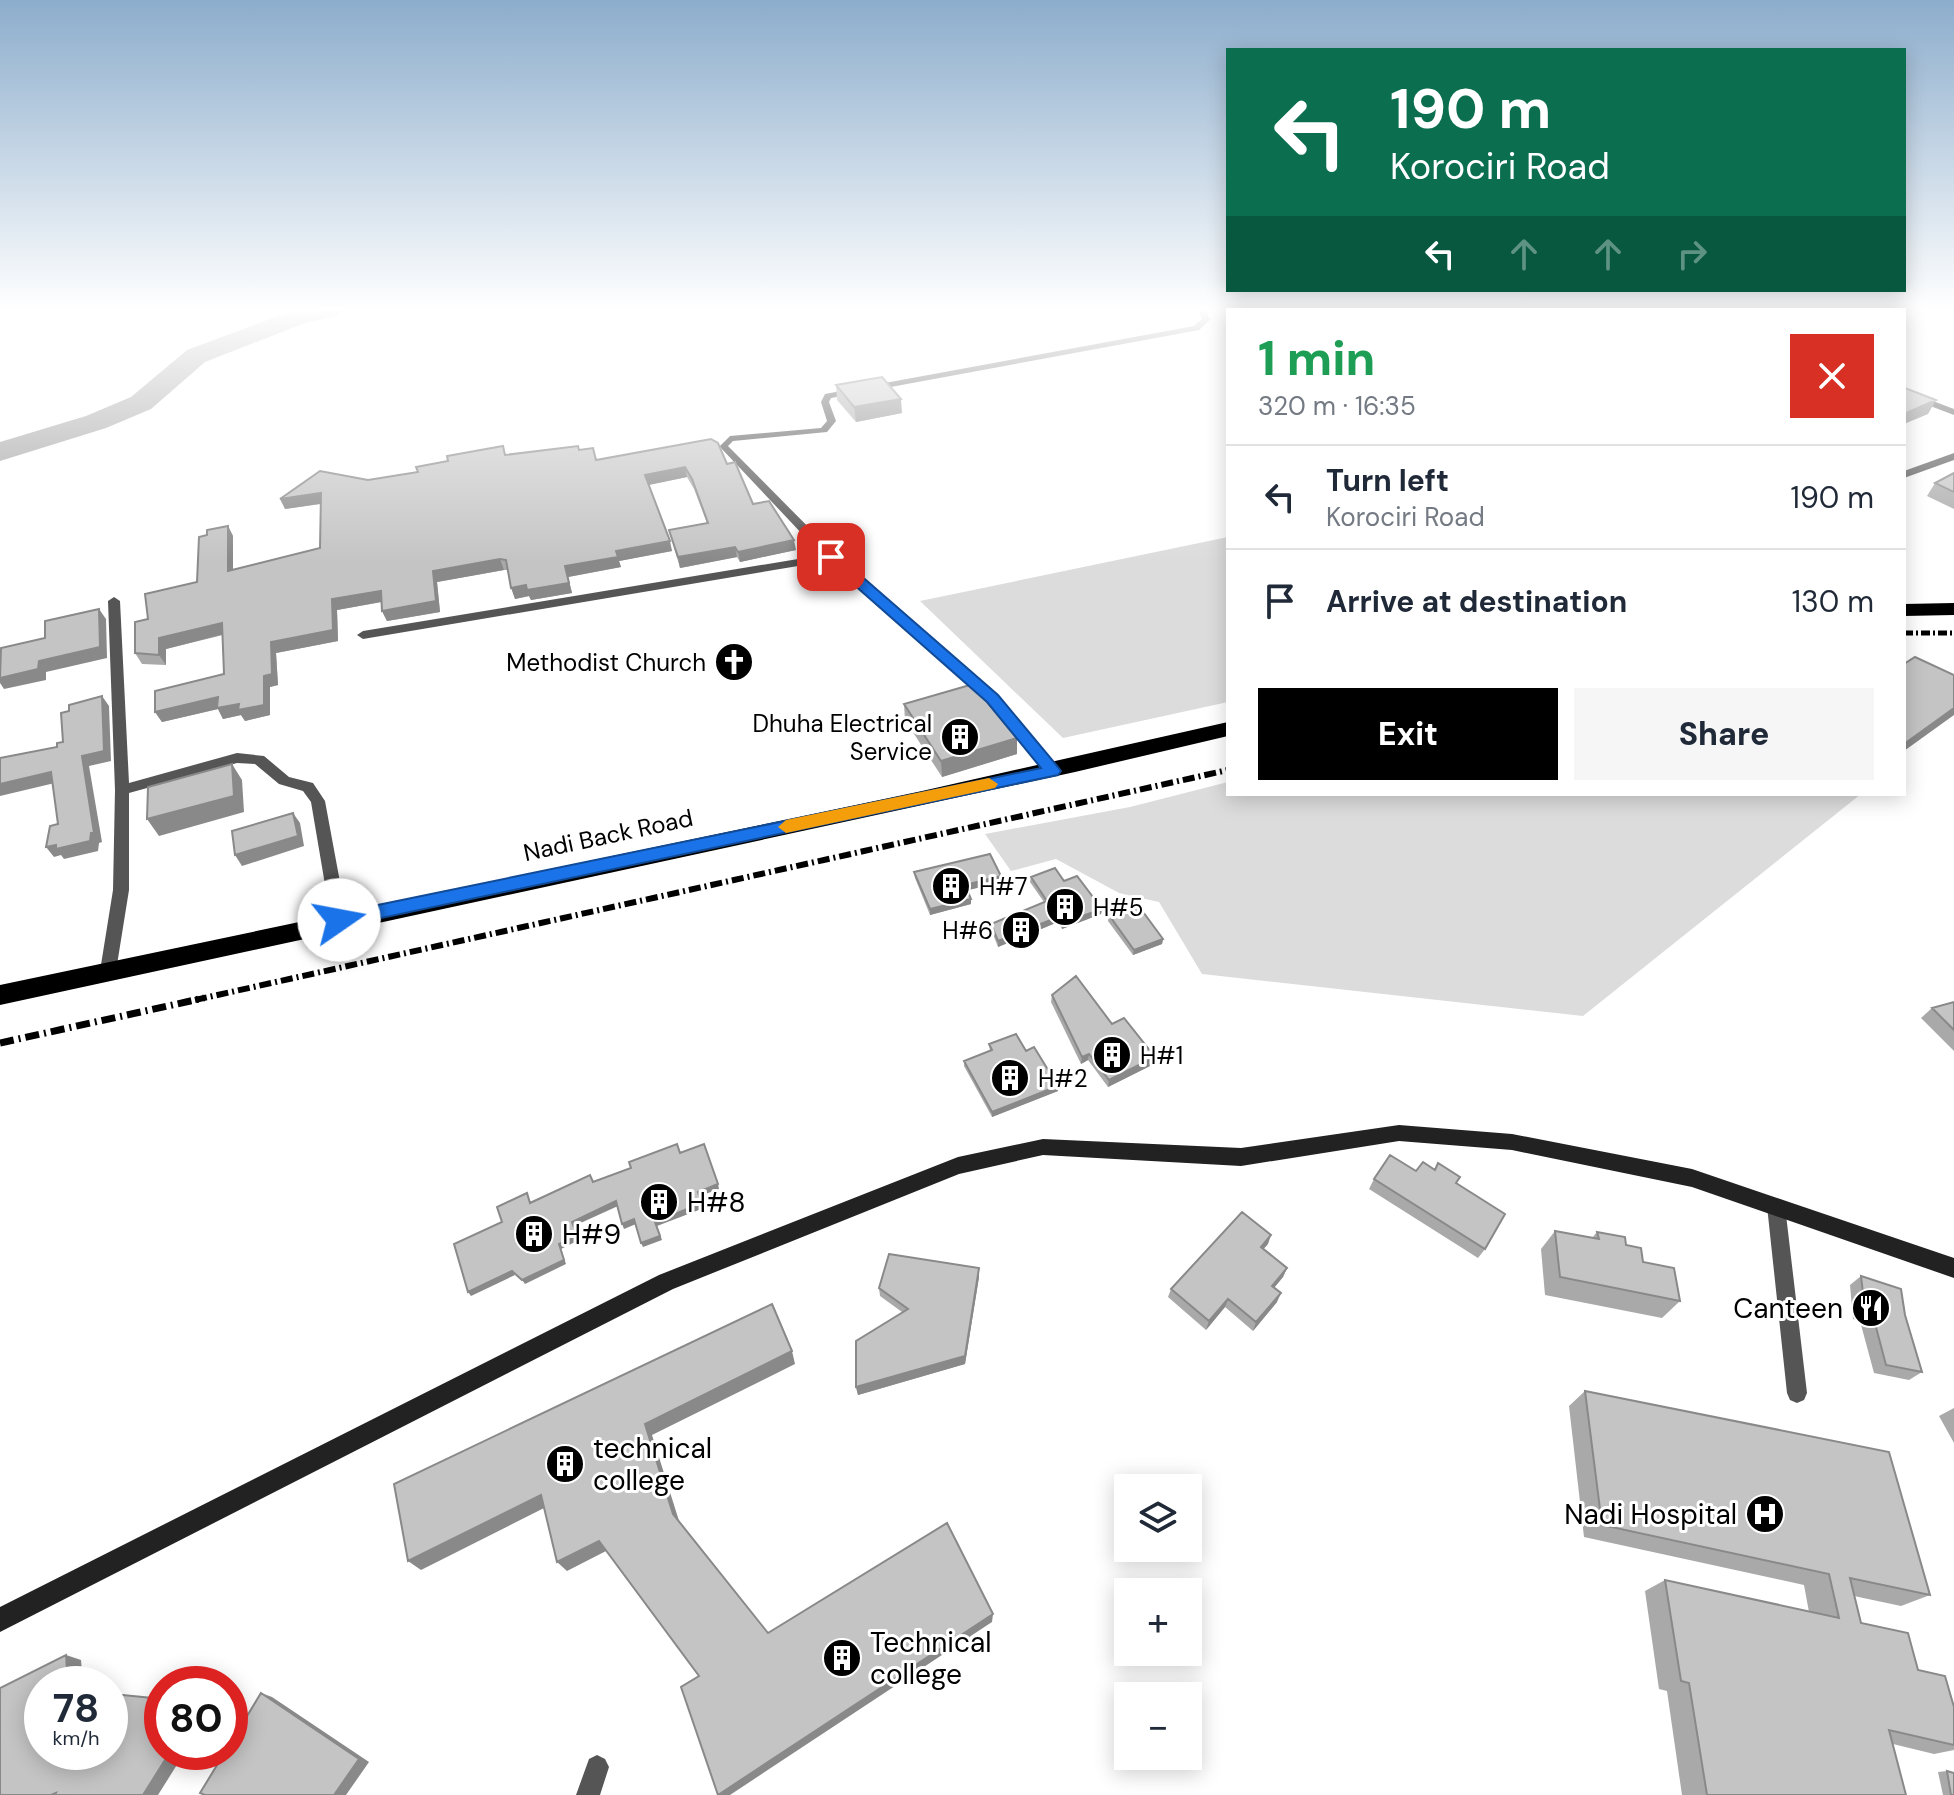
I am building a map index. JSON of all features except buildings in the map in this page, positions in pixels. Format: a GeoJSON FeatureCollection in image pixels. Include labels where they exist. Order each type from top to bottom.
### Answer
{"type":"FeatureCollection","features":[{"type":"Feature","properties":{"kind":"highway"},"geometry":{"type":"LineString","coordinates":[[1906,610],[1954,609]]}},
{"type":"Feature","properties":{"kind":"highway","name":"Nadi Back Road"},"geometry":{"type":"LineString","coordinates":[[0,995],[339,920],[1052,771],[1226,729]]}},
{"type":"Feature","properties":{"kind":"main road"},"geometry":{"type":"LineString","coordinates":[[0,1620],[666,1282],[958,1166],[1043,1147],[1241,1157],[1399,1133],[1512,1142],[1692,1178],[1954,1268]]}},
{"type":"Feature","properties":{"kind":"street"},"geometry":{"type":"LineString","coordinates":[[1909,395],[1954,412]]}},
{"type":"Feature","properties":{"kind":"street"},"geometry":{"type":"LineString","coordinates":[[725,446],[831,557],[993,699],[1052,771]]}},
{"type":"Feature","properties":{"kind":"street"},"geometry":{"type":"LineString","coordinates":[[1906,474],[1954,456]]}},
{"type":"Feature","properties":{"kind":"street"},"geometry":{"type":"LineString","coordinates":[[363,635],[831,557]]}},
{"type":"Feature","properties":{"kind":"street"},"geometry":{"type":"LineString","coordinates":[[108,971],[121,890],[122,790],[114,601]]}},
{"type":"Feature","properties":{"kind":"street"},"geometry":{"type":"LineString","coordinates":[[122,790],[237,758],[259,759],[284,781],[308,787],[318,801],[339,920]]}},
{"type":"Feature","properties":{"kind":"lane"},"geometry":{"type":"LineString","coordinates":[[725,446],[730,439],[748,436],[824,430],[832,421],[825,402],[828,396],[835,395]]}},
{"type":"Feature","properties":{"kind":"lane"},"geometry":{"type":"LineString","coordinates":[[1776,1206],[1797,1393]]}},
{"type":"Feature","properties":{"kind":"lane"},"geometry":{"type":"LineString","coordinates":[[588,1795],[597,1767]]}},
{"type":"Feature","properties":{"kind":"shaded area"},"geometry":{"type":"Polygon","coordinates":[[[1226,537],[1226,702],[1063,738],[920,601],[1226,537]]]}},
{"type":"Feature","properties":{"kind":"shaded area"},"geometry":{"type":"Polygon","coordinates":[[[1226,783],[1226,796],[1858,796],[1583,1016],[1202,974],[1159,902],[1119,893],[1056,859],[1011,871],[985,834],[1130,807],[1226,783]]]}},
{"type":"Feature","properties":{"kind":"waterway"},"geometry":{"type":"LineString","coordinates":[[0,452],[96,422],[141,403],[151,395]]}},
{"type":"Feature","properties":{"kind":"railway"},"geometry":{"type":"LineString","coordinates":[[1906,633],[1954,633]]}},
{"type":"Feature","properties":{"kind":"railway"},"geometry":{"type":"LineString","coordinates":[[202,998],[1226,770]]}},
{"type":"Feature","properties":{"kind":"railway"},"geometry":{"type":"LineString","coordinates":[[0,1043],[202,998]]}},
{"type":"Feature","properties":{"kind":"railway"},"geometry":{"type":"LineString","coordinates":[[195,1000],[202,998]]}},
{"type":"Feature","properties":{"kind":"slow traffic"},"geometry":{"type":"LineString","coordinates":[[786,827],[989,784]]}},
{"type":"Feature","properties":{"kind":"place","name":"Methodist Church"},"geometry":{"type":"Point","coordinates":[734,662]}},
{"type":"Feature","properties":{"kind":"place","name":"Dhuha Electrical Service"},"geometry":{"type":"Point","coordinates":[960,737]}},
{"type":"Feature","properties":{"kind":"place","name":"H#7"},"geometry":{"type":"Point","coordinates":[951,886]}},
{"type":"Feature","properties":{"kind":"place","name":"H#5"},"geometry":{"type":"Point","coordinates":[1065,907]}},
{"type":"Feature","properties":{"kind":"place","name":"H#6"},"geometry":{"type":"Point","coordinates":[1021,930]}},
{"type":"Feature","properties":{"kind":"place","name":"H#1"},"geometry":{"type":"Point","coordinates":[1112,1055]}},
{"type":"Feature","properties":{"kind":"place","name":"H#2"},"geometry":{"type":"Point","coordinates":[1010,1078]}},
{"type":"Feature","properties":{"kind":"place","name":"H#8"},"geometry":{"type":"Point","coordinates":[659,1202]}},
{"type":"Feature","properties":{"kind":"place","name":"H#9"},"geometry":{"type":"Point","coordinates":[534,1234]}},
{"type":"Feature","properties":{"kind":"place","name":"Canteen"},"geometry":{"type":"Point","coordinates":[1871,1308]}},
{"type":"Feature","properties":{"kind":"place","name":"technical college"},"geometry":{"type":"Point","coordinates":[565,1464]}},
{"type":"Feature","properties":{"kind":"place","name":"Nadi Hospital"},"geometry":{"type":"Point","coordinates":[1765,1514]}},
{"type":"Feature","properties":{"kind":"place","name":"Technical college"},"geometry":{"type":"Point","coordinates":[842,1658]}},
{"type":"Feature","properties":{"kind":"route"},"geometry":{"type":"LineString","coordinates":[[339,920],[1052,771],[993,699],[831,557]]}}]}
